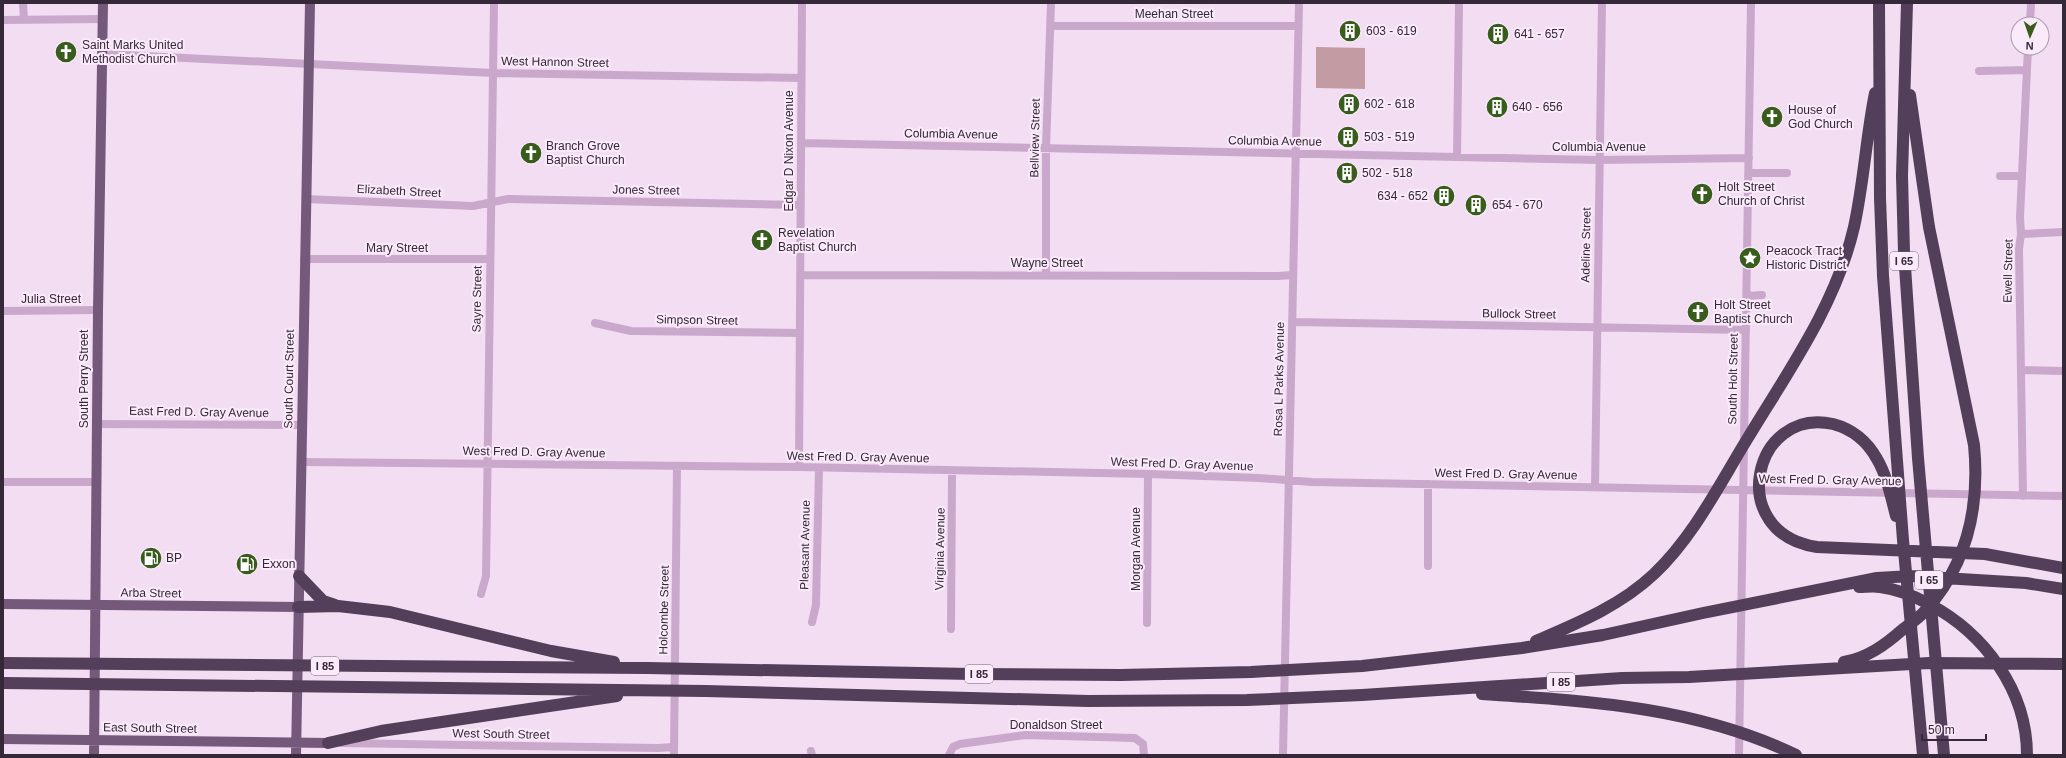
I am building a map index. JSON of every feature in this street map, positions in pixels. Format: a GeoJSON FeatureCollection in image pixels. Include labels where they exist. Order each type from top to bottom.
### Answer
{"type":"FeatureCollection","features":[{"type":"Feature","properties":{"kind":"highway","name":"I 65"},"geometry":{"type":"LineString","coordinates":[[1907,3],[1902,176],[1904,252],[1918,458],[1934,635],[1938,702],[1944,755]]}},
{"type":"Feature","properties":{"kind":"highway","name":"I 65"},"geometry":{"type":"LineString","coordinates":[[1879,9],[1881,237],[1887,337],[1898,458],[1902,540],[1923,755]]}},
{"type":"Feature","properties":{"kind":"highway"},"geometry":{"type":"LineString","coordinates":[[1792,670],[1856,660],[1888,642],[1925,611],[1936,597],[1956,564],[1967,539],[1975,507],[1977,485],[1976,458],[1929,227],[1905,62]]}},
{"type":"Feature","properties":{"kind":"highway"},"geometry":{"type":"LineString","coordinates":[[1522,648],[1599,614],[1624,598],[1654,574],[1688,536],[1815,326],[1830,295],[1854,227],[1867,154],[1868,127],[1880,68]]}},
{"type":"Feature","properties":{"kind":"highway"},"geometry":{"type":"LineString","coordinates":[[1902,540],[1887,484],[1877,458],[1861,438],[1853,432],[1839,426],[1815,422],[1801,425],[1784,433],[1774,443],[1764,459],[1758,479],[1759,492],[1765,513],[1773,525],[1786,537],[1799,543],[1812,546],[1984,554],[2063,568]]}},
{"type":"Feature","properties":{"kind":"highway"},"geometry":{"type":"LineString","coordinates":[[299,576],[323,601],[338,606]]}},
{"type":"Feature","properties":{"kind":"highway"},"geometry":{"type":"LineString","coordinates":[[1834,587],[1877,578],[1911,576],[2026,583],[2063,589]]}},
{"type":"Feature","properties":{"kind":"highway"},"geometry":{"type":"LineString","coordinates":[[1834,587],[1881,587],[1915,596],[1949,614],[1968,629],[1984,645],[1999,666],[2014,696],[2025,735],[2027,755]]}},
{"type":"Feature","properties":{"kind":"highway","name":"I 85"},"geometry":{"type":"LineString","coordinates":[[3,663],[647,668],[1121,675],[1251,672],[1362,666],[1522,648],[1603,635],[1834,587]]}},
{"type":"Feature","properties":{"kind":"highway"},"geometry":{"type":"LineString","coordinates":[[298,607],[338,606],[390,612],[551,650],[647,668]]}},
{"type":"Feature","properties":{"kind":"highway"},"geometry":{"type":"LineString","coordinates":[[1792,670],[1928,663],[2063,664]]}},
{"type":"Feature","properties":{"kind":"highway","name":"I 85"},"geometry":{"type":"LineString","coordinates":[[3,682],[706,692],[1014,700],[1247,700],[1432,691],[1622,678],[1690,677],[1792,670]]}},
{"type":"Feature","properties":{"kind":"highway"},"geometry":{"type":"LineString","coordinates":[[328,743],[381,731],[565,705],[646,691]]}},
{"type":"Feature","properties":{"kind":"highway"},"geometry":{"type":"LineString","coordinates":[[1432,691],[1584,701],[1647,709],[1695,720],[1752,737],[1796,755]]}},
{"type":"Feature","properties":{"kind":"main road","name":"South Perry Street"},"geometry":{"type":"LineString","coordinates":[[94,755],[98,310],[103,3]]}},
{"type":"Feature","properties":{"kind":"main road","name":"South Court Street"},"geometry":{"type":"LineString","coordinates":[[296,755],[304,259],[310,3]]}},
{"type":"Feature","properties":{"kind":"main road","name":"Arba Street"},"geometry":{"type":"LineString","coordinates":[[3,604],[298,607]]}},
{"type":"Feature","properties":{"kind":"main road","name":"East South Street"},"geometry":{"type":"LineString","coordinates":[[3,739],[328,743]]}},
{"type":"Feature","properties":{"kind":"street"},"geometry":{"type":"LineString","coordinates":[[23,3],[24,20]]}},
{"type":"Feature","properties":{"kind":"street","name":"Sayre Street"},"geometry":{"type":"LineString","coordinates":[[481,594],[486,576],[494,3]]}},
{"type":"Feature","properties":{"kind":"street","name":"Edgar D Nixon Avenue"},"geometry":{"type":"LineString","coordinates":[[799,467],[802,3]]}},
{"type":"Feature","properties":{"kind":"street","name":"Bellview Street"},"geometry":{"type":"LineString","coordinates":[[1046,274],[1046,148],[1051,3]]}},
{"type":"Feature","properties":{"kind":"street","name":"Rosa L Parks Avenue"},"geometry":{"type":"LineString","coordinates":[[1283,755],[1299,3]]}},
{"type":"Feature","properties":{"kind":"street"},"geometry":{"type":"LineString","coordinates":[[1457,157],[1460,3]]}},
{"type":"Feature","properties":{"kind":"street","name":"Adeline Street"},"geometry":{"type":"LineString","coordinates":[[1595,487],[1602,3]]}},
{"type":"Feature","properties":{"kind":"street","name":"South Holt Street"},"geometry":{"type":"LineString","coordinates":[[1739,755],[1751,3]]}},
{"type":"Feature","properties":{"kind":"street"},"geometry":{"type":"LineString","coordinates":[[2030,16],[2031,3]]}},
{"type":"Feature","properties":{"kind":"street"},"geometry":{"type":"LineString","coordinates":[[3,20],[103,19]]}},
{"type":"Feature","properties":{"kind":"street","name":"Meehan Street"},"geometry":{"type":"LineString","coordinates":[[1050,26],[1298,26]]}},
{"type":"Feature","properties":{"kind":"street","name":"West Hannon Street"},"geometry":{"type":"LineString","coordinates":[[103,54],[493,73],[801,78]]}},
{"type":"Feature","properties":{"kind":"street","name":"Ewell Street"},"geometry":{"type":"LineString","coordinates":[[2022,496],[2019,249],[2021,234],[2028,56]]}},
{"type":"Feature","properties":{"kind":"street"},"geometry":{"type":"LineString","coordinates":[[1979,70],[2027,70]]}},
{"type":"Feature","properties":{"kind":"street","name":"Columbia Avenue"},"geometry":{"type":"LineString","coordinates":[[801,143],[1599,160],[1749,158]]}},
{"type":"Feature","properties":{"kind":"street"},"geometry":{"type":"LineString","coordinates":[[1749,173],[1787,173]]}},
{"type":"Feature","properties":{"kind":"street"},"geometry":{"type":"LineString","coordinates":[[2000,176],[2022,176]]}},
{"type":"Feature","properties":{"kind":"street","name":"Elizabeth Street"},"geometry":{"type":"LineString","coordinates":[[306,199],[473,206],[491,202]]}},
{"type":"Feature","properties":{"kind":"street","name":"Jones Street"},"geometry":{"type":"LineString","coordinates":[[491,202],[508,199],[800,205]]}},
{"type":"Feature","properties":{"kind":"street"},"geometry":{"type":"LineString","coordinates":[[2021,234],[2063,232]]}},
{"type":"Feature","properties":{"kind":"street","name":"Mary Street"},"geometry":{"type":"LineString","coordinates":[[304,259],[490,259]]}},
{"type":"Feature","properties":{"kind":"street","name":"Wayne Street"},"geometry":{"type":"LineString","coordinates":[[801,274],[1293,275]]}},
{"type":"Feature","properties":{"kind":"street"},"geometry":{"type":"LineString","coordinates":[[1747,296],[1762,296]]}},
{"type":"Feature","properties":{"kind":"street","name":"Julia Street"},"geometry":{"type":"LineString","coordinates":[[3,311],[98,310]]}},
{"type":"Feature","properties":{"kind":"street","name":"Bullock Street"},"geometry":{"type":"LineString","coordinates":[[1292,322],[1746,330]]}},
{"type":"Feature","properties":{"kind":"street","name":"Simpson Street"},"geometry":{"type":"LineString","coordinates":[[595,323],[631,331],[800,333]]}},
{"type":"Feature","properties":{"kind":"street"},"geometry":{"type":"LineString","coordinates":[[2021,370],[2063,370]]}},
{"type":"Feature","properties":{"kind":"street","name":"East Fred D. Gray Avenue"},"geometry":{"type":"LineString","coordinates":[[97,424],[301,425]]}},
{"type":"Feature","properties":{"kind":"street","name":"West Fred D. Gray Avenue"},"geometry":{"type":"LineString","coordinates":[[301,462],[799,467],[1148,474],[1428,484],[2063,496]]}},
{"type":"Feature","properties":{"kind":"street","name":"Holcombe Street"},"geometry":{"type":"LineString","coordinates":[[674,751],[677,466]]}},
{"type":"Feature","properties":{"kind":"street","name":"Pleasant Avenue"},"geometry":{"type":"LineString","coordinates":[[812,622],[816,605],[819,468]]}},
{"type":"Feature","properties":{"kind":"street","name":"Virginia Avenue"},"geometry":{"type":"LineString","coordinates":[[951,628],[952,470]]}},
{"type":"Feature","properties":{"kind":"street","name":"Morgan Avenue"},"geometry":{"type":"LineString","coordinates":[[1147,623],[1148,474]]}},
{"type":"Feature","properties":{"kind":"street"},"geometry":{"type":"LineString","coordinates":[[3,482],[96,482]]}},
{"type":"Feature","properties":{"kind":"street"},"geometry":{"type":"LineString","coordinates":[[1428,484],[1428,566]]}},
{"type":"Feature","properties":{"kind":"street","name":"Donaldson Street"},"geometry":{"type":"LineString","coordinates":[[950,753],[953,747],[960,744],[1025,735],[1130,737],[1140,741],[1144,755]]}},
{"type":"Feature","properties":{"kind":"street","name":"West South Street"},"geometry":{"type":"LineString","coordinates":[[328,743],[658,748],[674,751]]}},
{"type":"Feature","properties":{"kind":"street"},"geometry":{"type":"LineString","coordinates":[[483,746],[483,755]]}},
{"type":"Feature","properties":{"kind":"shaded area"},"geometry":{"type":"Polygon","coordinates":[[[1316,47],[1365,48],[1365,89],[1316,88],[1316,47]]]}},
{"type":"Feature","properties":{"kind":"place","name":"603 - 619"},"geometry":{"type":"Point","coordinates":[1350,31]}},
{"type":"Feature","properties":{"kind":"place","name":"641 - 657"},"geometry":{"type":"Point","coordinates":[1498,34]}},
{"type":"Feature","properties":{"kind":"place","name":"Saint Marks United Methodist Church"},"geometry":{"type":"Point","coordinates":[66,52]}},
{"type":"Feature","properties":{"kind":"place","name":"602 - 618"},"geometry":{"type":"Point","coordinates":[1349,104]}},
{"type":"Feature","properties":{"kind":"place","name":"640 - 656"},"geometry":{"type":"Point","coordinates":[1497,107]}},
{"type":"Feature","properties":{"kind":"place","name":"House of God Church"},"geometry":{"type":"Point","coordinates":[1772,117]}},
{"type":"Feature","properties":{"kind":"place","name":"503 - 519"},"geometry":{"type":"Point","coordinates":[1348,137]}},
{"type":"Feature","properties":{"kind":"place","name":"Branch Grove Baptist Church"},"geometry":{"type":"Point","coordinates":[531,153]}},
{"type":"Feature","properties":{"kind":"place","name":"502 - 518"},"geometry":{"type":"Point","coordinates":[1347,173]}},
{"type":"Feature","properties":{"kind":"place","name":"Holt Street Church of Christ"},"geometry":{"type":"Point","coordinates":[1702,194]}},
{"type":"Feature","properties":{"kind":"place","name":"634 - 652"},"geometry":{"type":"Point","coordinates":[1444,196]}},
{"type":"Feature","properties":{"kind":"place","name":"654 - 670"},"geometry":{"type":"Point","coordinates":[1476,205]}},
{"type":"Feature","properties":{"kind":"place","name":"Revelation Baptist Church"},"geometry":{"type":"Point","coordinates":[762,240]}},
{"type":"Feature","properties":{"kind":"place","name":"Peacock Tract Historic District"},"geometry":{"type":"Point","coordinates":[1750,258]}},
{"type":"Feature","properties":{"kind":"place","name":"Holt Street Baptist Church"},"geometry":{"type":"Point","coordinates":[1698,312]}},
{"type":"Feature","properties":{"kind":"place","name":"BP"},"geometry":{"type":"Point","coordinates":[151,558]}},
{"type":"Feature","properties":{"kind":"place","name":"Exxon"},"geometry":{"type":"Point","coordinates":[247,564]}}]}
